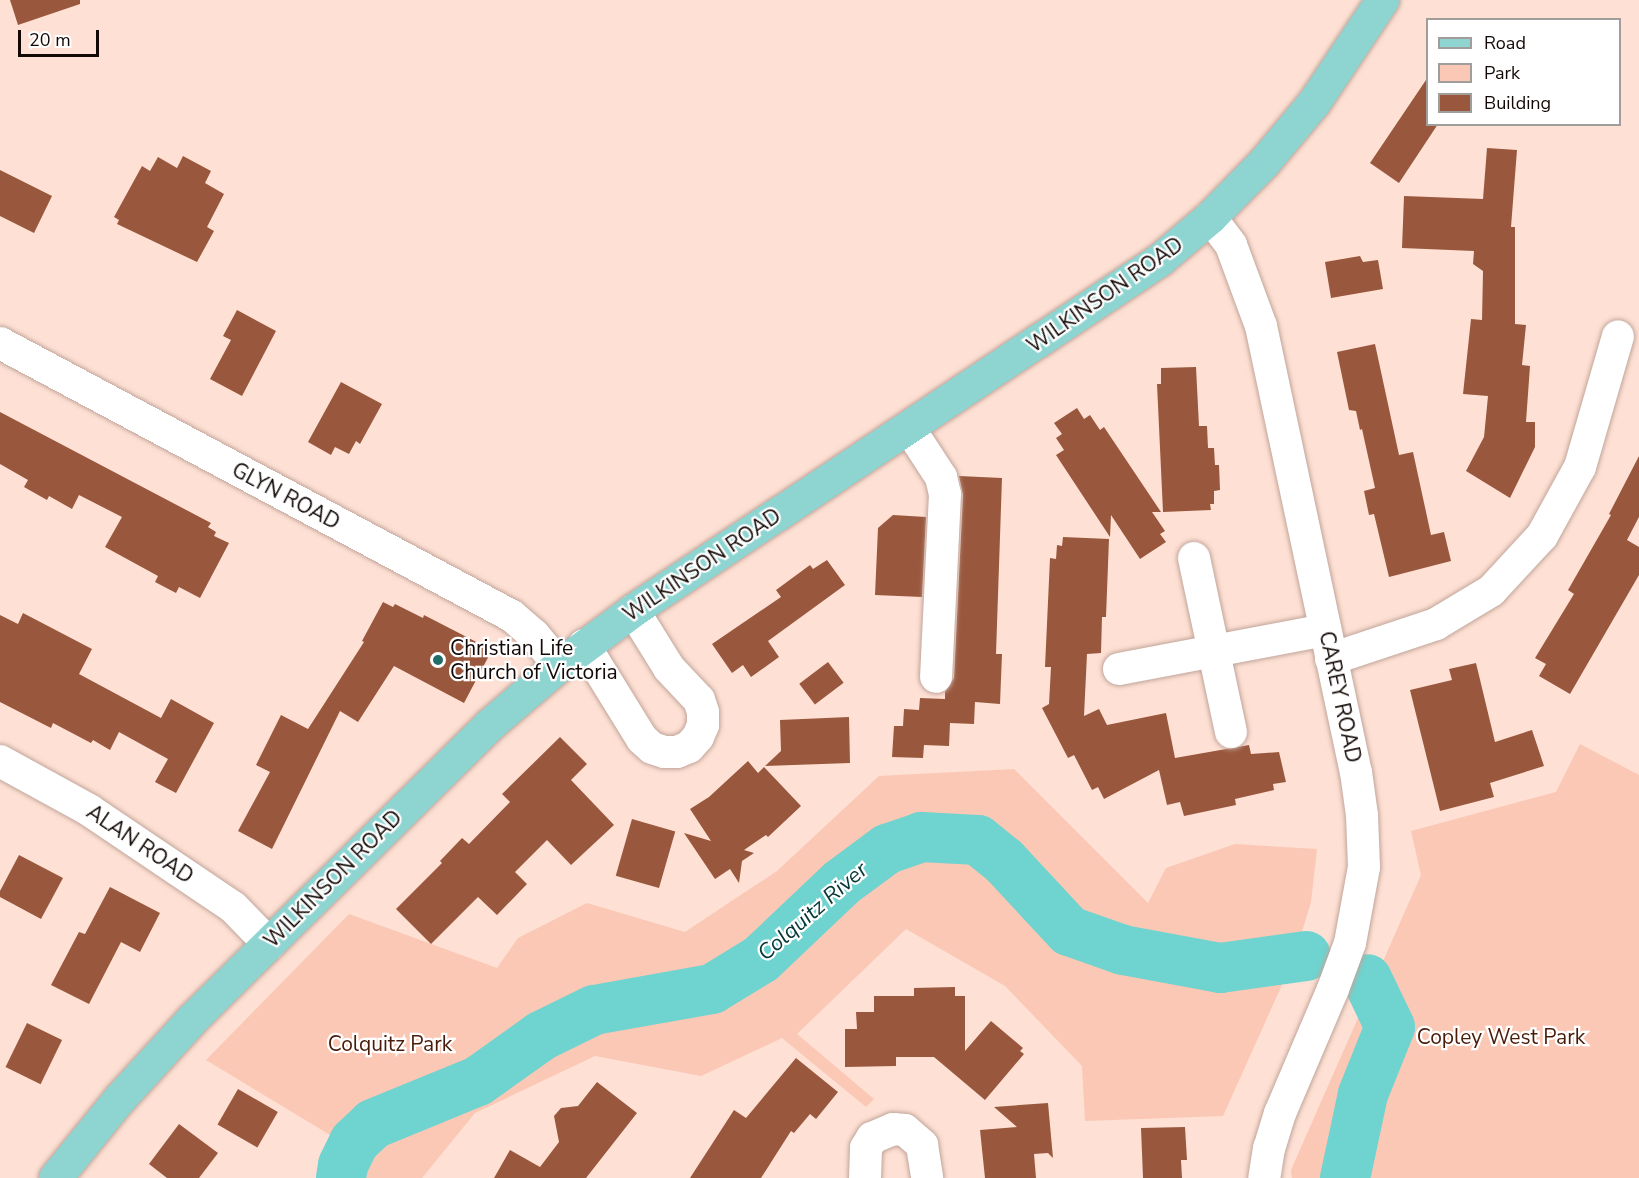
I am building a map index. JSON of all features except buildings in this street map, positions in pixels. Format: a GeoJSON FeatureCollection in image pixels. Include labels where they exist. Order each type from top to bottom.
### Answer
{"type":"FeatureCollection","features":[{"type":"Feature","properties":{"kind":"main road","name":"WILKINSON ROAD"},"geometry":{"type":"LineString","coordinates":[[55,1178],[119,1099],[193,1018],[489,725],[571,655],[633,610],[1160,260],[1210,217],[1264,162],[1314,102],[1382,0]]}},
{"type":"Feature","properties":{"kind":"street","name":"CAREY ROAD"},"geometry":{"type":"LineString","coordinates":[[1210,217],[1231,245],[1261,326],[1356,772],[1362,815],[1364,867],[1350,943],[1280,1113],[1269,1149],[1264,1178]]}},
{"type":"Feature","properties":{"kind":"street"},"geometry":{"type":"LineString","coordinates":[[1119,669],[1213,650],[1328,645],[1436,624],[1491,591],[1542,536],[1580,467],[1618,336]]}},
{"type":"Feature","properties":{"kind":"street","name":"GLYN ROAD"},"geometry":{"type":"LineString","coordinates":[[0,344],[512,616],[534,635],[571,655],[642,740],[652,748],[664,752],[677,752],[689,747],[698,737],[703,725],[704,712],[699,700],[669,668],[633,610]]}},
{"type":"Feature","properties":{"kind":"street"},"geometry":{"type":"LineString","coordinates":[[909,428],[941,477],[945,494],[936,677]]}},
{"type":"Feature","properties":{"kind":"street"},"geometry":{"type":"LineString","coordinates":[[1194,558],[1231,732]]}},
{"type":"Feature","properties":{"kind":"street","name":"ALAN ROAD"},"geometry":{"type":"LineString","coordinates":[[0,761],[90,810],[233,907],[268,944]]}},
{"type":"Feature","properties":{"kind":"street"},"geometry":{"type":"LineString","coordinates":[[865,1178],[866,1148],[872,1138],[893,1129],[905,1130],[922,1145],[927,1178]]}},
{"type":"Feature","properties":{"kind":"green space","name":"Copley West Park"},"geometry":{"type":"Polygon","coordinates":[[[1580,744],[1639,775],[1639,1178],[1292,1178],[1291,1170],[1421,875],[1411,831],[1556,792],[1580,744]]]}},
{"type":"Feature","properties":{"kind":"green space","name":"Colquitz Park"},"geometry":{"type":"Polygon","coordinates":[[[1014,769],[1148,903],[1166,868],[1235,844],[1317,849],[1311,902],[1294,958],[1223,1116],[1085,1121],[1082,1066],[1005,986],[906,929],[797,1034],[874,1099],[866,1107],[782,1038],[701,1076],[595,1056],[475,1113],[422,1178],[325,1178],[345,1144],[206,1060],[349,914],[497,968],[518,938],[587,903],[685,932],[777,871],[879,776],[1014,769]]]}},
{"type":"Feature","properties":{"kind":"waterway","name":"Colquitz River"},"geometry":{"type":"LineString","coordinates":[[341,1178],[343,1165],[354,1142],[373,1124],[478,1081],[541,1036],[594,1010],[712,989],[761,959],[841,883],[887,849],[921,837],[978,840],[1004,861],[1069,931],[1123,950],[1220,968],[1306,956]]}},
{"type":"Feature","properties":{"kind":"waterway","name":"Colquitz River"},"geometry":{"type":"LineString","coordinates":[[1345,1178],[1363,1094],[1390,1027],[1367,979]]}},
{"type":"Feature","properties":{"kind":"place","name":"Christian Life Church of Victoria"},"geometry":{"type":"Point","coordinates":[438,660]}}]}
